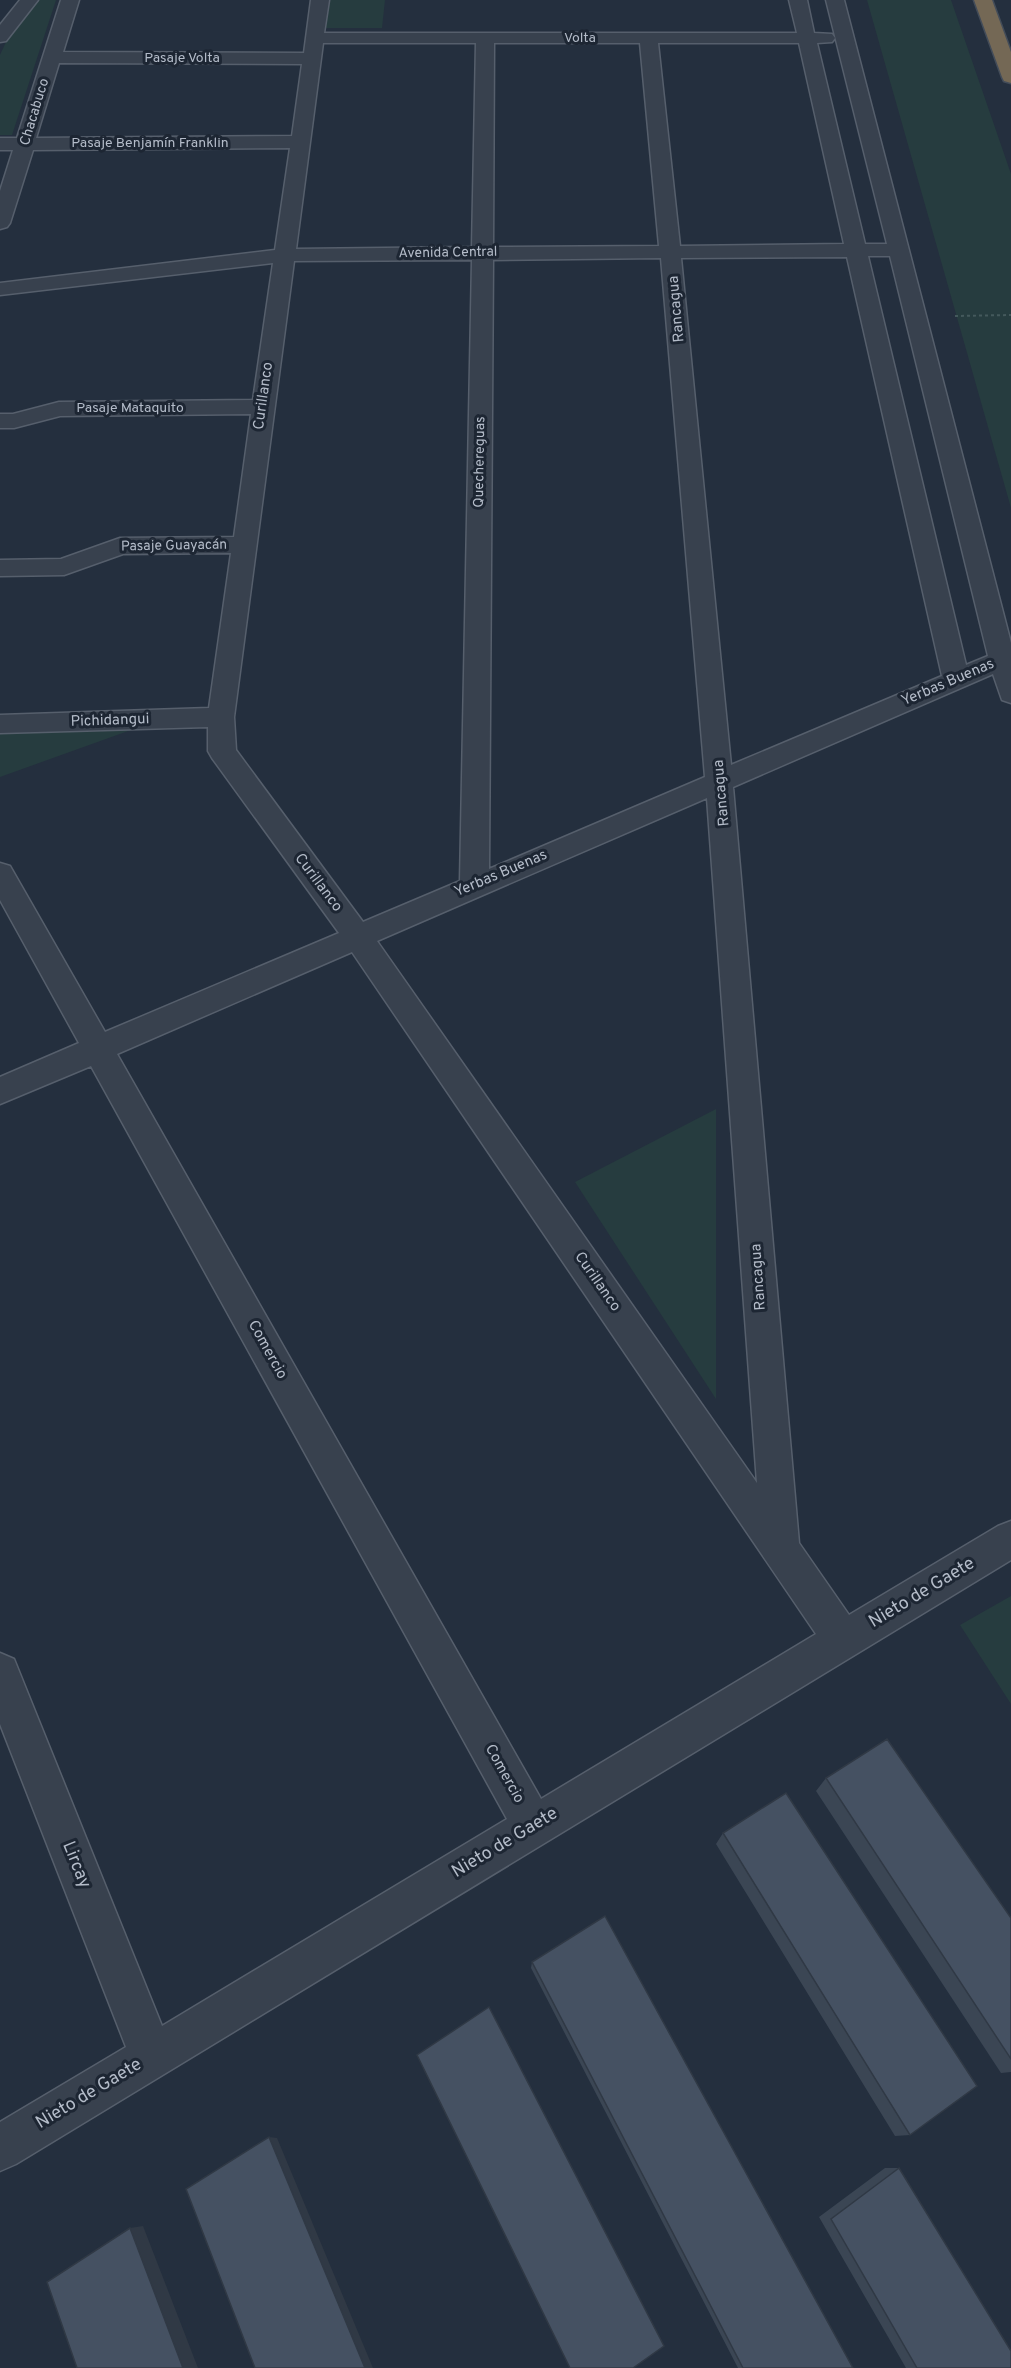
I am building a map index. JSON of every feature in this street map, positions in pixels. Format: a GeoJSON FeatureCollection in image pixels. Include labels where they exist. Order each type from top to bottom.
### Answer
{"type":"FeatureCollection","features":[{"type":"Feature","properties":{"kind":"highway"},"geometry":{"type":"LineString","coordinates":[[983,0],[1011,77]]}},
{"type":"Feature","properties":{"kind":"street"},"geometry":{"type":"LineString","coordinates":[[0,37],[7,17],[29,0]]}},
{"type":"Feature","properties":{"kind":"street","name":"Chacabuco"},"geometry":{"type":"LineString","coordinates":[[0,223],[70,0]]}},
{"type":"Feature","properties":{"kind":"street","name":"Curillanco"},"geometry":{"type":"LineString","coordinates":[[320,0],[243,545],[221,717],[222,750],[358,937],[844,1641]]}},
{"type":"Feature","properties":{"kind":"street"},"geometry":{"type":"LineString","coordinates":[[798,0],[956,680]]}},
{"type":"Feature","properties":{"kind":"street"},"geometry":{"type":"LineString","coordinates":[[835,0],[1011,694]]}},
{"type":"Feature","properties":{"kind":"street","name":"Volta"},"geometry":{"type":"LineString","coordinates":[[314,49],[485,38],[845,38]]}},
{"type":"Feature","properties":{"kind":"street","name":"Quechereguas"},"geometry":{"type":"LineString","coordinates":[[474,885],[485,38]]}},
{"type":"Feature","properties":{"kind":"street","name":"Rancagua"},"geometry":{"type":"LineString","coordinates":[[648,38],[672,251],[721,779],[780,1548]]}},
{"type":"Feature","properties":{"kind":"street","name":"Pasaje Volta"},"geometry":{"type":"LineString","coordinates":[[52,57],[314,49]]}},
{"type":"Feature","properties":{"kind":"street","name":"Pasaje Benjamín Franklin"},"geometry":{"type":"LineString","coordinates":[[0,144],[300,142]]}},
{"type":"Feature","properties":{"kind":"street","name":"Avenida Central"},"geometry":{"type":"LineString","coordinates":[[0,289],[285,255],[899,250]]}},
{"type":"Feature","properties":{"kind":"street","name":"Pasaje Mataquito"},"geometry":{"type":"LineString","coordinates":[[0,421],[14,421],[59,409],[263,407]]}},
{"type":"Feature","properties":{"kind":"street","name":"Pasaje Guayacán"},"geometry":{"type":"LineString","coordinates":[[0,568],[64,567],[120,546],[243,545]]}},
{"type":"Feature","properties":{"kind":"street","name":"Yerbas Buenas"},"geometry":{"type":"LineString","coordinates":[[0,1091],[474,885],[1002,660]]}},
{"type":"Feature","properties":{"kind":"street","name":"Pichidangui"},"geometry":{"type":"LineString","coordinates":[[0,724],[221,717]]}},
{"type":"Feature","properties":{"kind":"street","name":"Comercio"},"geometry":{"type":"LineString","coordinates":[[0,874],[533,1826]]}},
{"type":"Feature","properties":{"kind":"street","name":"Nieto de Gaete"},"geometry":{"type":"LineString","coordinates":[[0,2148],[1011,1539]]}},
{"type":"Feature","properties":{"kind":"street","name":"Lircay"},"geometry":{"type":"LineString","coordinates":[[0,1673],[152,2057]]}},
{"type":"Feature","properties":{"kind":"green space"},"geometry":{"type":"Polygon","coordinates":[[[31,0],[56,0],[12,135],[0,135],[0,55],[18,16],[31,0]]]}},
{"type":"Feature","properties":{"kind":"green space"},"geometry":{"type":"Polygon","coordinates":[[[328,0],[385,0],[382,28],[325,28],[328,0]]]}},
{"type":"Feature","properties":{"kind":"green space"},"geometry":{"type":"Polygon","coordinates":[[[867,0],[951,0],[1011,174],[1011,508],[867,0]]]}},
{"type":"Feature","properties":{"kind":"green space"},"geometry":{"type":"Polygon","coordinates":[[[156,721],[0,777],[0,729],[156,721]]]}},
{"type":"Feature","properties":{"kind":"green space"},"geometry":{"type":"Polygon","coordinates":[[[716,1109],[716,1399],[575,1182],[716,1109]]]}},
{"type":"Feature","properties":{"kind":"green space"},"geometry":{"type":"Polygon","coordinates":[[[1011,1596],[1011,1704],[960,1625],[1011,1596]]]}},
{"type":"Feature","properties":{"kind":"building"},"geometry":{"type":"Polygon","coordinates":[[[887,1739],[1011,1918],[1011,2059],[826,1778],[887,1739]]]}},
{"type":"Feature","properties":{"kind":"building"},"geometry":{"type":"Polygon","coordinates":[[[786,1793],[977,2086],[910,2135],[723,1833],[786,1793]]]}},
{"type":"Feature","properties":{"kind":"building"},"geometry":{"type":"Polygon","coordinates":[[[605,1916],[853,2368],[743,2368],[532,1962],[605,1916]]]}},
{"type":"Feature","properties":{"kind":"building"},"geometry":{"type":"Polygon","coordinates":[[[489,2007],[664,2346],[633,2368],[570,2368],[417,2055],[489,2007]]]}},
{"type":"Feature","properties":{"kind":"building"},"geometry":{"type":"Polygon","coordinates":[[[269,2137],[365,2368],[255,2368],[186,2189],[269,2137]]]}},
{"type":"Feature","properties":{"kind":"building"},"geometry":{"type":"Polygon","coordinates":[[[899,2168],[1011,2351],[1011,2368],[917,2368],[831,2219],[899,2168]]]}},
{"type":"Feature","properties":{"kind":"building"},"geometry":{"type":"Polygon","coordinates":[[[130,2228],[183,2368],[77,2368],[47,2282],[130,2228]]]}}]}
